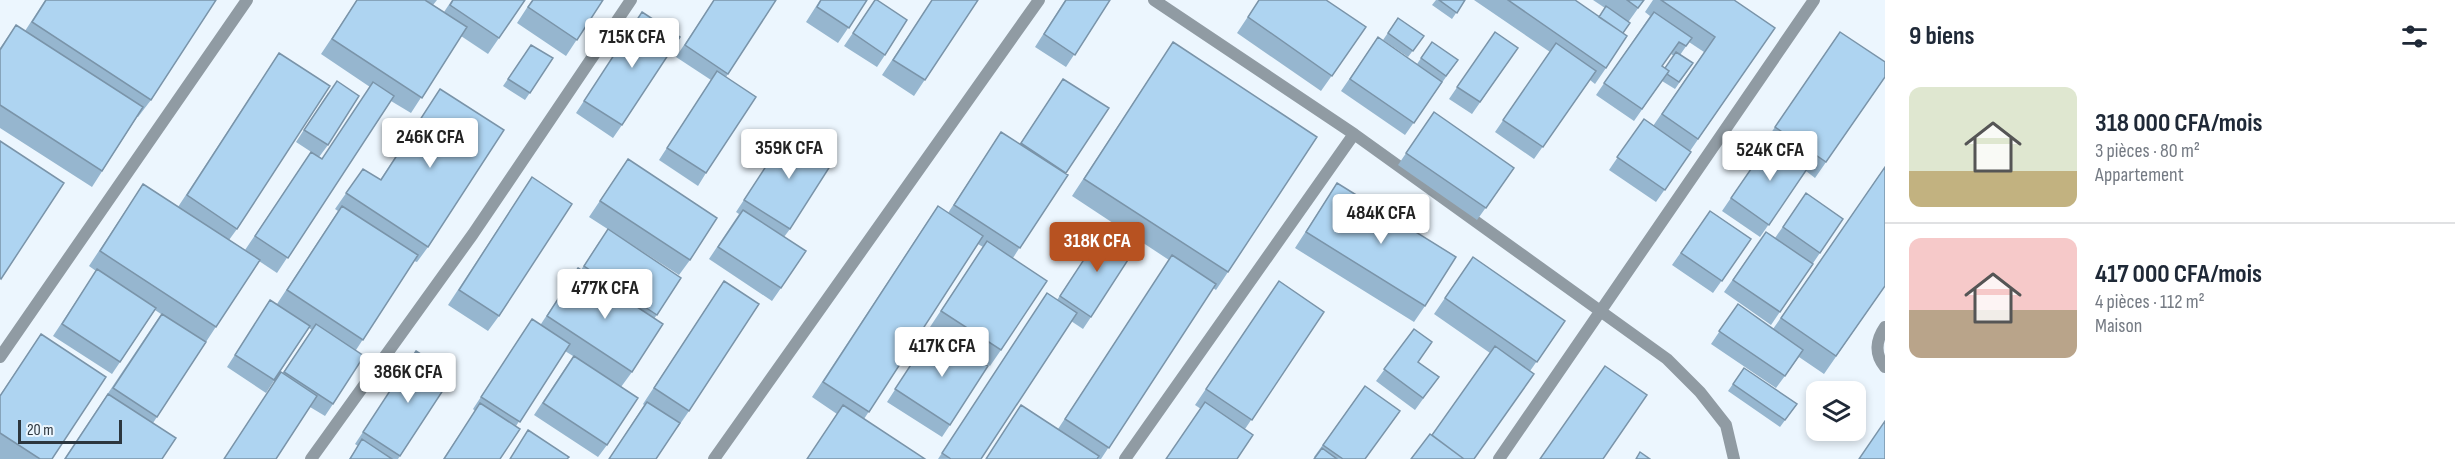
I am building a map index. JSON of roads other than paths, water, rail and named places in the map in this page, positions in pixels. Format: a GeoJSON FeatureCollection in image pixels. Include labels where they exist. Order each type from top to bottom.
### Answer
{"type":"FeatureCollection","features":[{"type":"Feature","properties":{"kind":"street"},"geometry":{"type":"LineString","coordinates":[[0,357],[247,0]]}},
{"type":"Feature","properties":{"kind":"street"},"geometry":{"type":"LineString","coordinates":[[311,459],[473,234],[631,0]]}},
{"type":"Feature","properties":{"kind":"street"},"geometry":{"type":"LineString","coordinates":[[714,459],[1039,0]]}},
{"type":"Feature","properties":{"kind":"street"},"geometry":{"type":"LineString","coordinates":[[1154,0],[1354,134],[1667,359],[1700,392],[1726,425],[1734,459]]}},
{"type":"Feature","properties":{"kind":"street"},"geometry":{"type":"LineString","coordinates":[[1499,459],[1814,0]]}},
{"type":"Feature","properties":{"kind":"street"},"geometry":{"type":"LineString","coordinates":[[1125,459],[1354,134]]}},
{"type":"Feature","properties":{"kind":"street"},"geometry":{"type":"LineString","coordinates":[[1885,327],[1878,336],[1877,349],[1885,367]]}}]}
